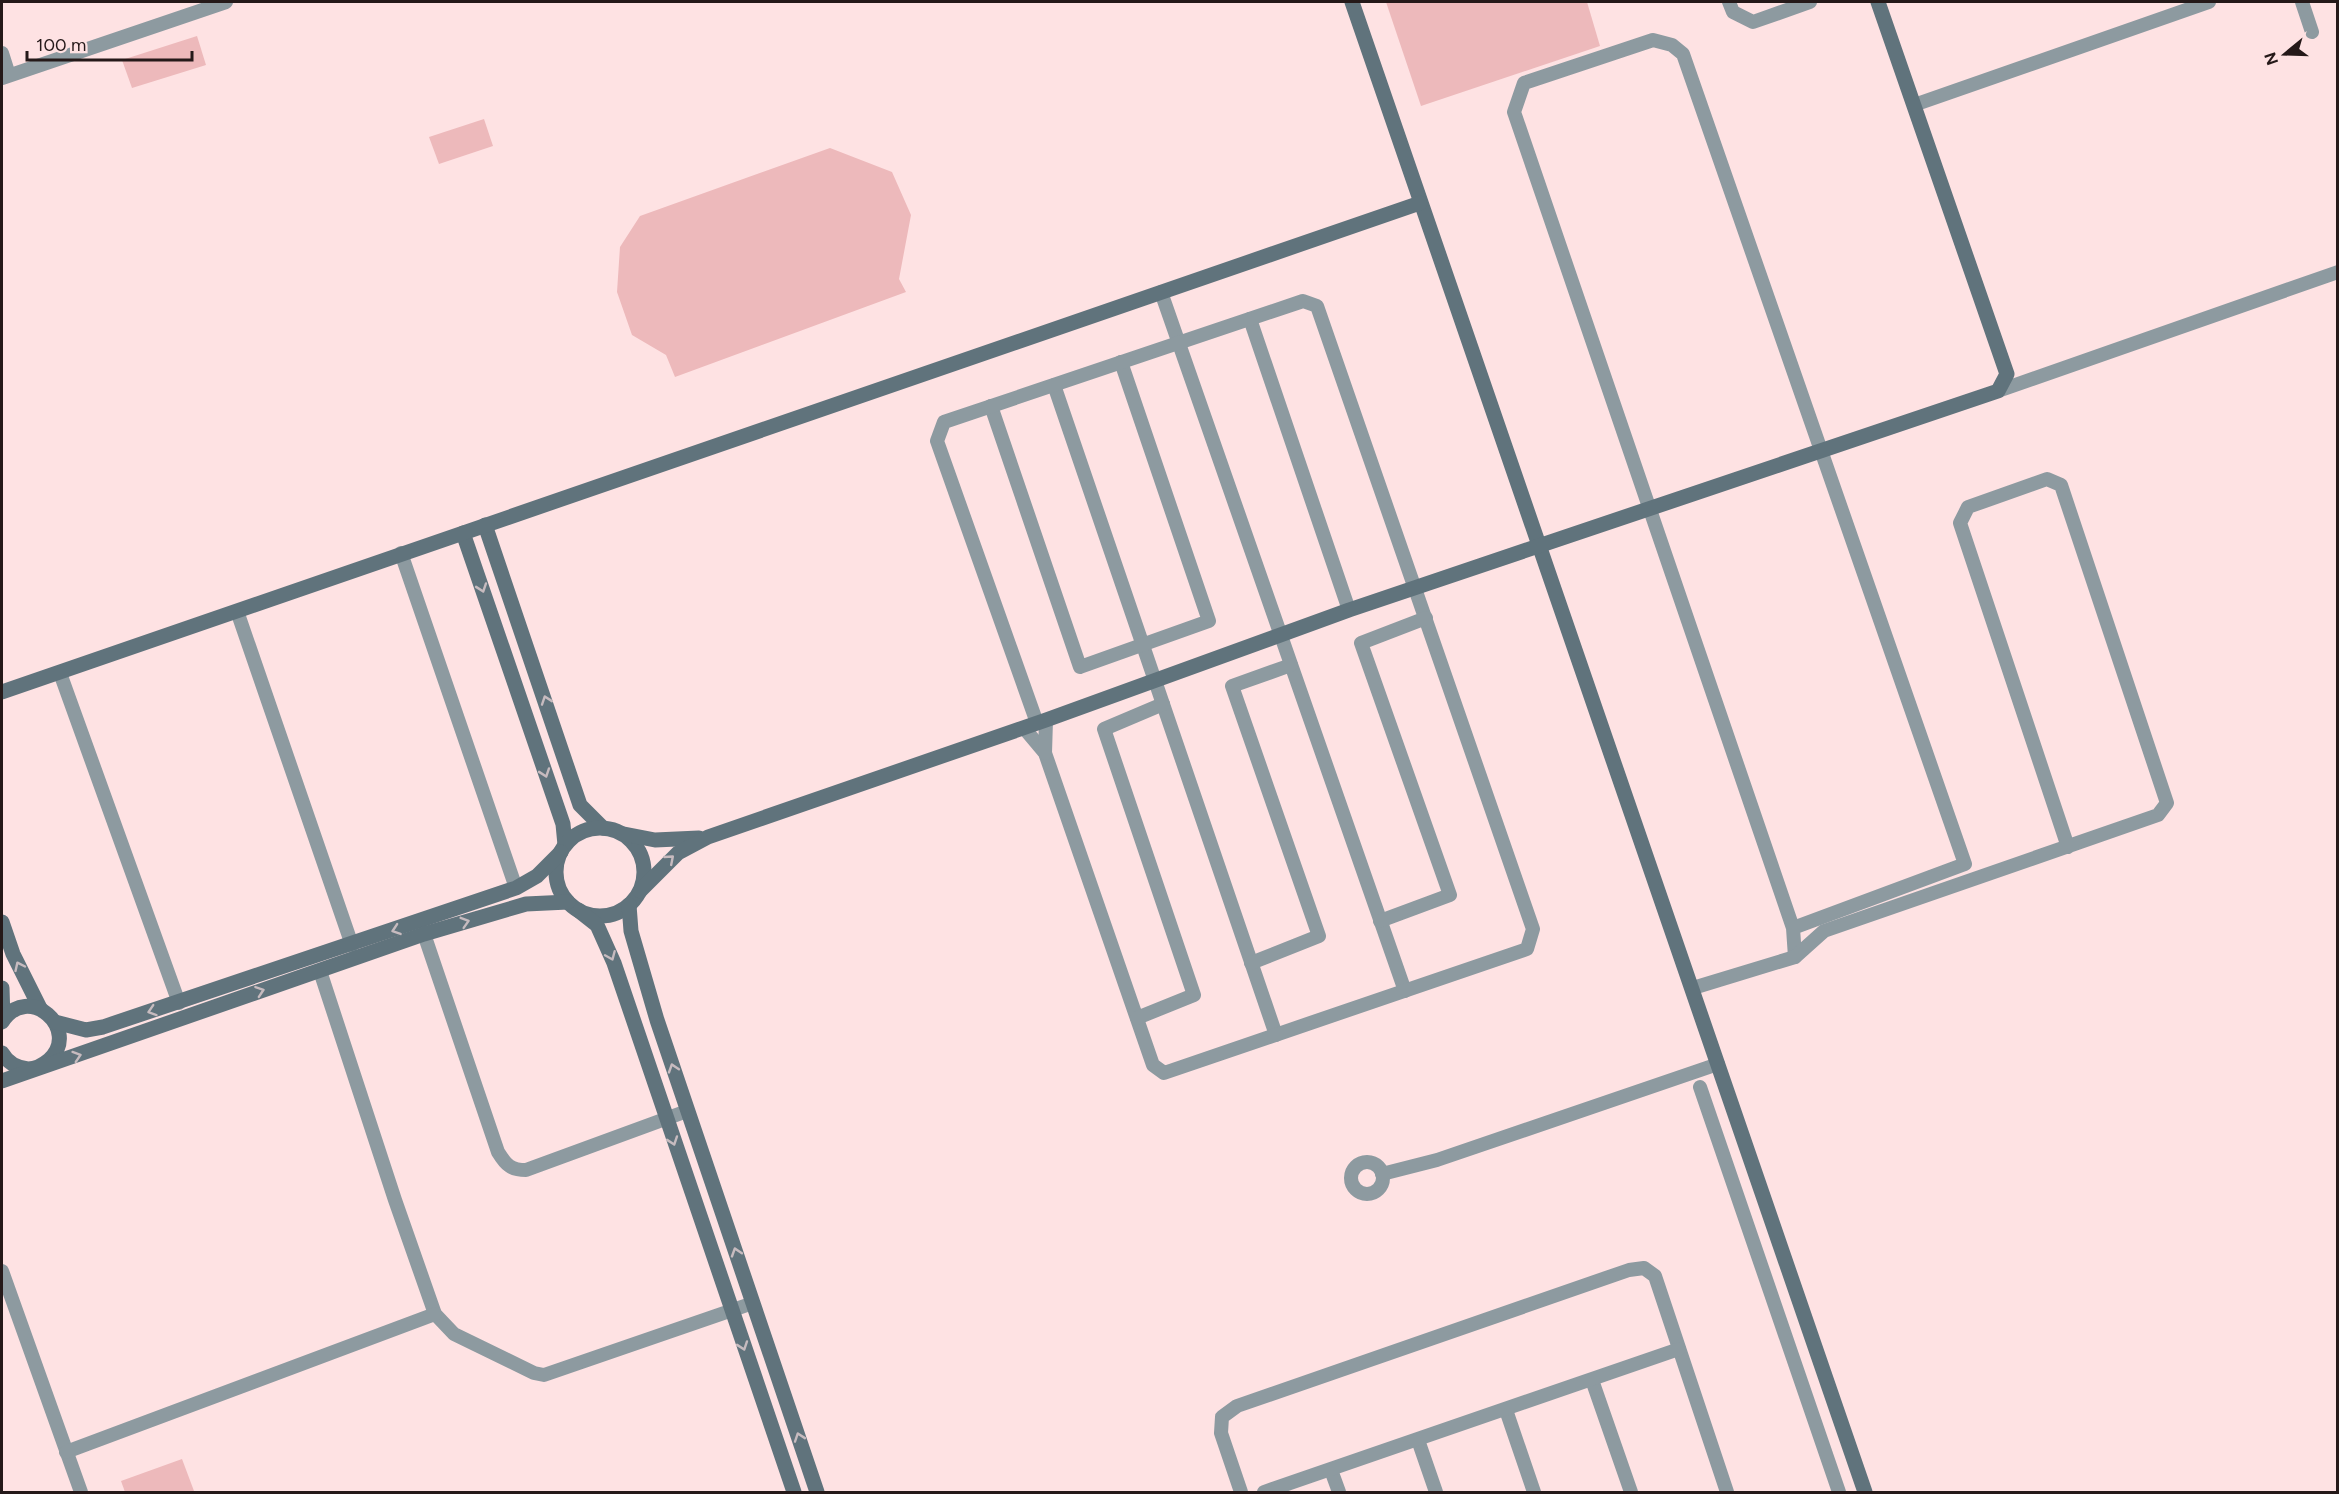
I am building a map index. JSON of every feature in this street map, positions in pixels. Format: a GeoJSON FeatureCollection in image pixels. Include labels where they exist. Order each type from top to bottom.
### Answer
{"type":"FeatureCollection","features":[{"type":"Feature","properties":{"kind":"street"},"geometry":{"type":"LineString","coordinates":[[2,53],[5,77],[226,2]]}},
{"type":"Feature","properties":{"kind":"street"},"geometry":{"type":"LineString","coordinates":[[1352,2],[1865,1492]]}},
{"type":"Feature","properties":{"kind":"street"},"geometry":{"type":"LineString","coordinates":[[1729,2],[1733,12],[1753,22],[1810,2]]}},
{"type":"Feature","properties":{"kind":"street"},"geometry":{"type":"LineString","coordinates":[[1878,2],[2007,374],[1998,391]]}},
{"type":"Feature","properties":{"kind":"street"},"geometry":{"type":"LineString","coordinates":[[1914,105],[2209,2]]}},
{"type":"Feature","properties":{"kind":"street"},"geometry":{"type":"LineString","coordinates":[[2302,2],[2312,32]]}},
{"type":"Feature","properties":{"kind":"street"},"geometry":{"type":"LineString","coordinates":[[1795,957],[1793,928],[1514,112],[1524,83],[1653,40],[1672,45],[1683,54],[1965,864],[1985,876]]}},
{"type":"Feature","properties":{"kind":"street"},"geometry":{"type":"LineString","coordinates":[[2,692],[1420,203]]}},
{"type":"Feature","properties":{"kind":"street"},"geometry":{"type":"LineString","coordinates":[[2,1082],[39,1067],[424,934],[526,903],[573,906],[591,915],[618,912],[629,905],[678,853],[708,837],[1036,724],[1281,637],[1348,610],[1541,547],[1998,391],[2337,272]]}},
{"type":"Feature","properties":{"kind":"street"},"geometry":{"type":"LineString","coordinates":[[1161,292],[1405,991]]}},
{"type":"Feature","properties":{"kind":"street"},"geometry":{"type":"LineString","coordinates":[[1303,301],[1317,306],[1533,928],[1527,949],[1164,1072],[1153,1065],[938,441],[944,422],[1178,343],[1303,301]]}},
{"type":"Feature","properties":{"kind":"street"},"geometry":{"type":"LineString","coordinates":[[1250,319],[1348,610]]}},
{"type":"Feature","properties":{"kind":"street"},"geometry":{"type":"LineString","coordinates":[[991,406],[1080,667],[1209,621],[1121,362]]}},
{"type":"Feature","properties":{"kind":"street"},"geometry":{"type":"LineString","coordinates":[[1054,385],[1276,1035]]}},
{"type":"Feature","properties":{"kind":"street"},"geometry":{"type":"LineString","coordinates":[[1693,988],[1795,957],[1824,931],[1985,876],[2068,847],[2158,815],[2167,803],[2061,485],[2048,479],[1968,507],[1960,523],[2068,847]]}},
{"type":"Feature","properties":{"kind":"street"},"geometry":{"type":"LineString","coordinates":[[485,525],[580,805],[603,828]]}},
{"type":"Feature","properties":{"kind":"street"},"geometry":{"type":"LineString","coordinates":[[463,533],[563,824],[563,848],[557,878],[573,906],[597,925],[614,963],[730,1311],[794,1492]]}},
{"type":"Feature","properties":{"kind":"street"},"geometry":{"type":"LineString","coordinates":[[401,553],[516,888]]}},
{"type":"Feature","properties":{"kind":"street"},"geometry":{"type":"LineString","coordinates":[[237,611],[352,945]]}},
{"type":"Feature","properties":{"kind":"street"},"geometry":{"type":"LineString","coordinates":[[1380,921],[1450,895],[1361,643],[1426,618]]}},
{"type":"Feature","properties":{"kind":"street"},"geometry":{"type":"LineString","coordinates":[[1251,963],[1319,936],[1232,686],[1291,665]]}},
{"type":"Feature","properties":{"kind":"street"},"geometry":{"type":"LineString","coordinates":[[60,673],[179,1003]]}},
{"type":"Feature","properties":{"kind":"street"},"geometry":{"type":"LineString","coordinates":[[1137,1018],[1194,995],[1104,729],[1163,704]]}},
{"type":"Feature","properties":{"kind":"street"},"geometry":{"type":"LineString","coordinates":[[1036,724],[1045,753]]}},
{"type":"Feature","properties":{"kind":"street"},"geometry":{"type":"LineString","coordinates":[[2,922],[13,954],[39,1008],[55,1022],[86,1030],[103,1027],[179,1003],[516,888],[537,876],[581,832],[603,828],[655,840],[708,837]]}},
{"type":"Feature","properties":{"kind":"street"},"geometry":{"type":"LineString","coordinates":[[622,833],[632,842],[644,865],[640,891]]}},
{"type":"Feature","properties":{"kind":"street"},"geometry":{"type":"LineString","coordinates":[[1793,928],[1965,864]]}},
{"type":"Feature","properties":{"kind":"street"},"geometry":{"type":"LineString","coordinates":[[629,905],[631,931],[687,1111],[817,1492]]}},
{"type":"Feature","properties":{"kind":"street"},"geometry":{"type":"LineString","coordinates":[[424,934],[498,1152],[505,1164],[513,1170],[526,1170],[687,1111]]}},
{"type":"Feature","properties":{"kind":"street"},"geometry":{"type":"LineString","coordinates":[[320,971],[435,1314],[454,1334],[544,1376],[753,1303]]}},
{"type":"Feature","properties":{"kind":"street"},"geometry":{"type":"LineString","coordinates":[[2,988],[2,1020]]}},
{"type":"Feature","properties":{"kind":"street"},"geometry":{"type":"LineString","coordinates":[[2,1020],[19,1007],[39,1008]]}},
{"type":"Feature","properties":{"kind":"street"},"geometry":{"type":"LineString","coordinates":[[2,1053],[10,1063],[20,1067],[39,1067],[53,1056],[57,1048],[59,1039],[55,1022]]}},
{"type":"Feature","properties":{"kind":"street"},"geometry":{"type":"LineString","coordinates":[[1382,1174],[1437,1160],[1718,1064]]}},
{"type":"Feature","properties":{"kind":"street"},"geometry":{"type":"LineString","coordinates":[[1701,1087],[1839,1492]]}},
{"type":"Feature","properties":{"kind":"street"},"geometry":{"type":"LineString","coordinates":[[1241,1492],[1221,1433],[1222,1417],[1237,1406],[1629,1270],[1644,1268],[1655,1276],[1727,1492]]}},
{"type":"Feature","properties":{"kind":"street"},"geometry":{"type":"LineString","coordinates":[[2,1271],[81,1492]]}},
{"type":"Feature","properties":{"kind":"street"},"geometry":{"type":"LineString","coordinates":[[66,1452],[435,1314]]}},
{"type":"Feature","properties":{"kind":"street"},"geometry":{"type":"LineString","coordinates":[[1264,1492],[1679,1349]]}},
{"type":"Feature","properties":{"kind":"street"},"geometry":{"type":"LineString","coordinates":[[1592,1380],[1631,1492]]}},
{"type":"Feature","properties":{"kind":"street"},"geometry":{"type":"LineString","coordinates":[[1506,1410],[1534,1492]]}},
{"type":"Feature","properties":{"kind":"street"},"geometry":{"type":"LineString","coordinates":[[1418,1440],[1436,1492]]}},
{"type":"Feature","properties":{"kind":"street"},"geometry":{"type":"LineString","coordinates":[[1331,1470],[1339,1492]]}},
{"type":"Feature","properties":{"kind":"shaded area"},"geometry":{"type":"Polygon","coordinates":[[[1386,2],[1587,2],[1600,46],[1421,106],[1386,2]]]}},
{"type":"Feature","properties":{"kind":"shaded area"},"geometry":{"type":"Polygon","coordinates":[[[197,36],[206,65],[132,88],[122,60],[197,36]]]}},
{"type":"Feature","properties":{"kind":"shaded area"},"geometry":{"type":"Polygon","coordinates":[[[484,119],[493,146],[439,164],[429,137],[484,119]]]}},
{"type":"Feature","properties":{"kind":"shaded area"},"geometry":{"type":"Polygon","coordinates":[[[830,148],[892,172],[911,215],[899,279],[906,292],[675,377],[666,355],[632,335],[617,292],[620,247],[640,216],[830,148]]]}},
{"type":"Feature","properties":{"kind":"shaded area"},"geometry":{"type":"Polygon","coordinates":[[[182,1459],[194,1491],[125,1492],[121,1481],[182,1459]]]}}]}
